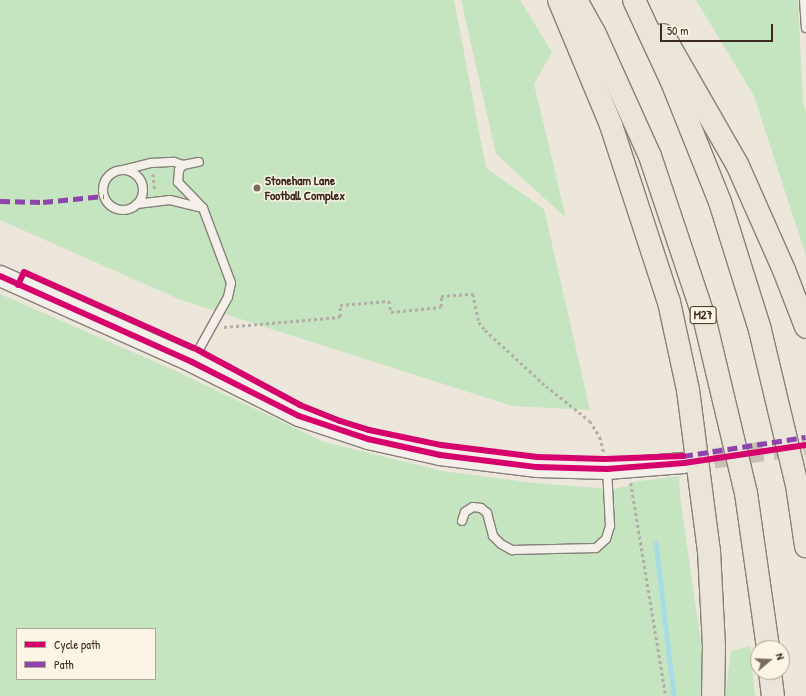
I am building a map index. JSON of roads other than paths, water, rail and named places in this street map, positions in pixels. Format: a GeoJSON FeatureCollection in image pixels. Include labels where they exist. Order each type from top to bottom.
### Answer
{"type":"FeatureCollection","features":[{"type":"Feature","properties":{"kind":"highway","name":"M27"},"geometry":{"type":"LineString","coordinates":[[559,0],[611,125],[669,302],[688,390],[709,551],[713,696]]}},
{"type":"Feature","properties":{"kind":"highway","name":"M27"},"geometry":{"type":"LineString","coordinates":[[576,0],[594,32],[650,156],[704,317],[746,493],[767,640]]}},
{"type":"Feature","properties":{"kind":"highway"},"geometry":{"type":"LineString","coordinates":[[634,0],[672,82],[727,225],[760,330],[797,485],[806,546]]}},
{"type":"Feature","properties":{"kind":"highway"},"geometry":{"type":"LineString","coordinates":[[641,0],[687,73],[738,164],[784,270],[806,327]]}},
{"type":"Feature","properties":{"kind":"highway"},"geometry":{"type":"LineString","coordinates":[[771,680],[773,696]]}},
{"type":"Feature","properties":{"kind":"street"},"geometry":{"type":"LineString","coordinates":[[0,276],[192,362],[299,416],[368,439],[455,457],[537,467],[603,462],[629,467],[684,463]]}},
{"type":"Feature","properties":{"kind":"lane"},"geometry":{"type":"LineString","coordinates":[[804,0],[806,28]]}},
{"type":"Feature","properties":{"kind":"lane"},"geometry":{"type":"LineString","coordinates":[[199,162],[183,165],[174,162],[152,163],[120,170],[108,177],[103,189],[104,196],[112,207],[118,209],[125,210],[137,204],[170,200],[203,208]]}},
{"type":"Feature","properties":{"kind":"lane"},"geometry":{"type":"LineString","coordinates":[[183,165],[179,170],[178,182],[203,208],[231,282],[228,297],[208,330],[192,362]]}},
{"type":"Feature","properties":{"kind":"lane"},"geometry":{"type":"LineString","coordinates":[[120,170],[132,172],[140,181],[142,193],[137,204]]}},
{"type":"Feature","properties":{"kind":"lane"},"geometry":{"type":"LineString","coordinates":[[462,521],[465,512],[473,508],[481,508],[487,513],[493,536],[501,544],[512,550],[596,548],[606,540],[610,526],[603,462]]}},
{"type":"Feature","properties":{"kind":"waterway"},"geometry":{"type":"LineString","coordinates":[[656,543],[674,696]]}},
{"type":"Feature","properties":{"kind":"tunnel"},"geometry":{"type":"LineString","coordinates":[[684,463],[806,445]]}},
{"type":"Feature","properties":{"kind":"place","name":"Stoneham Lane Football Complex"},"geometry":{"type":"Point","coordinates":[257,188]}}]}
